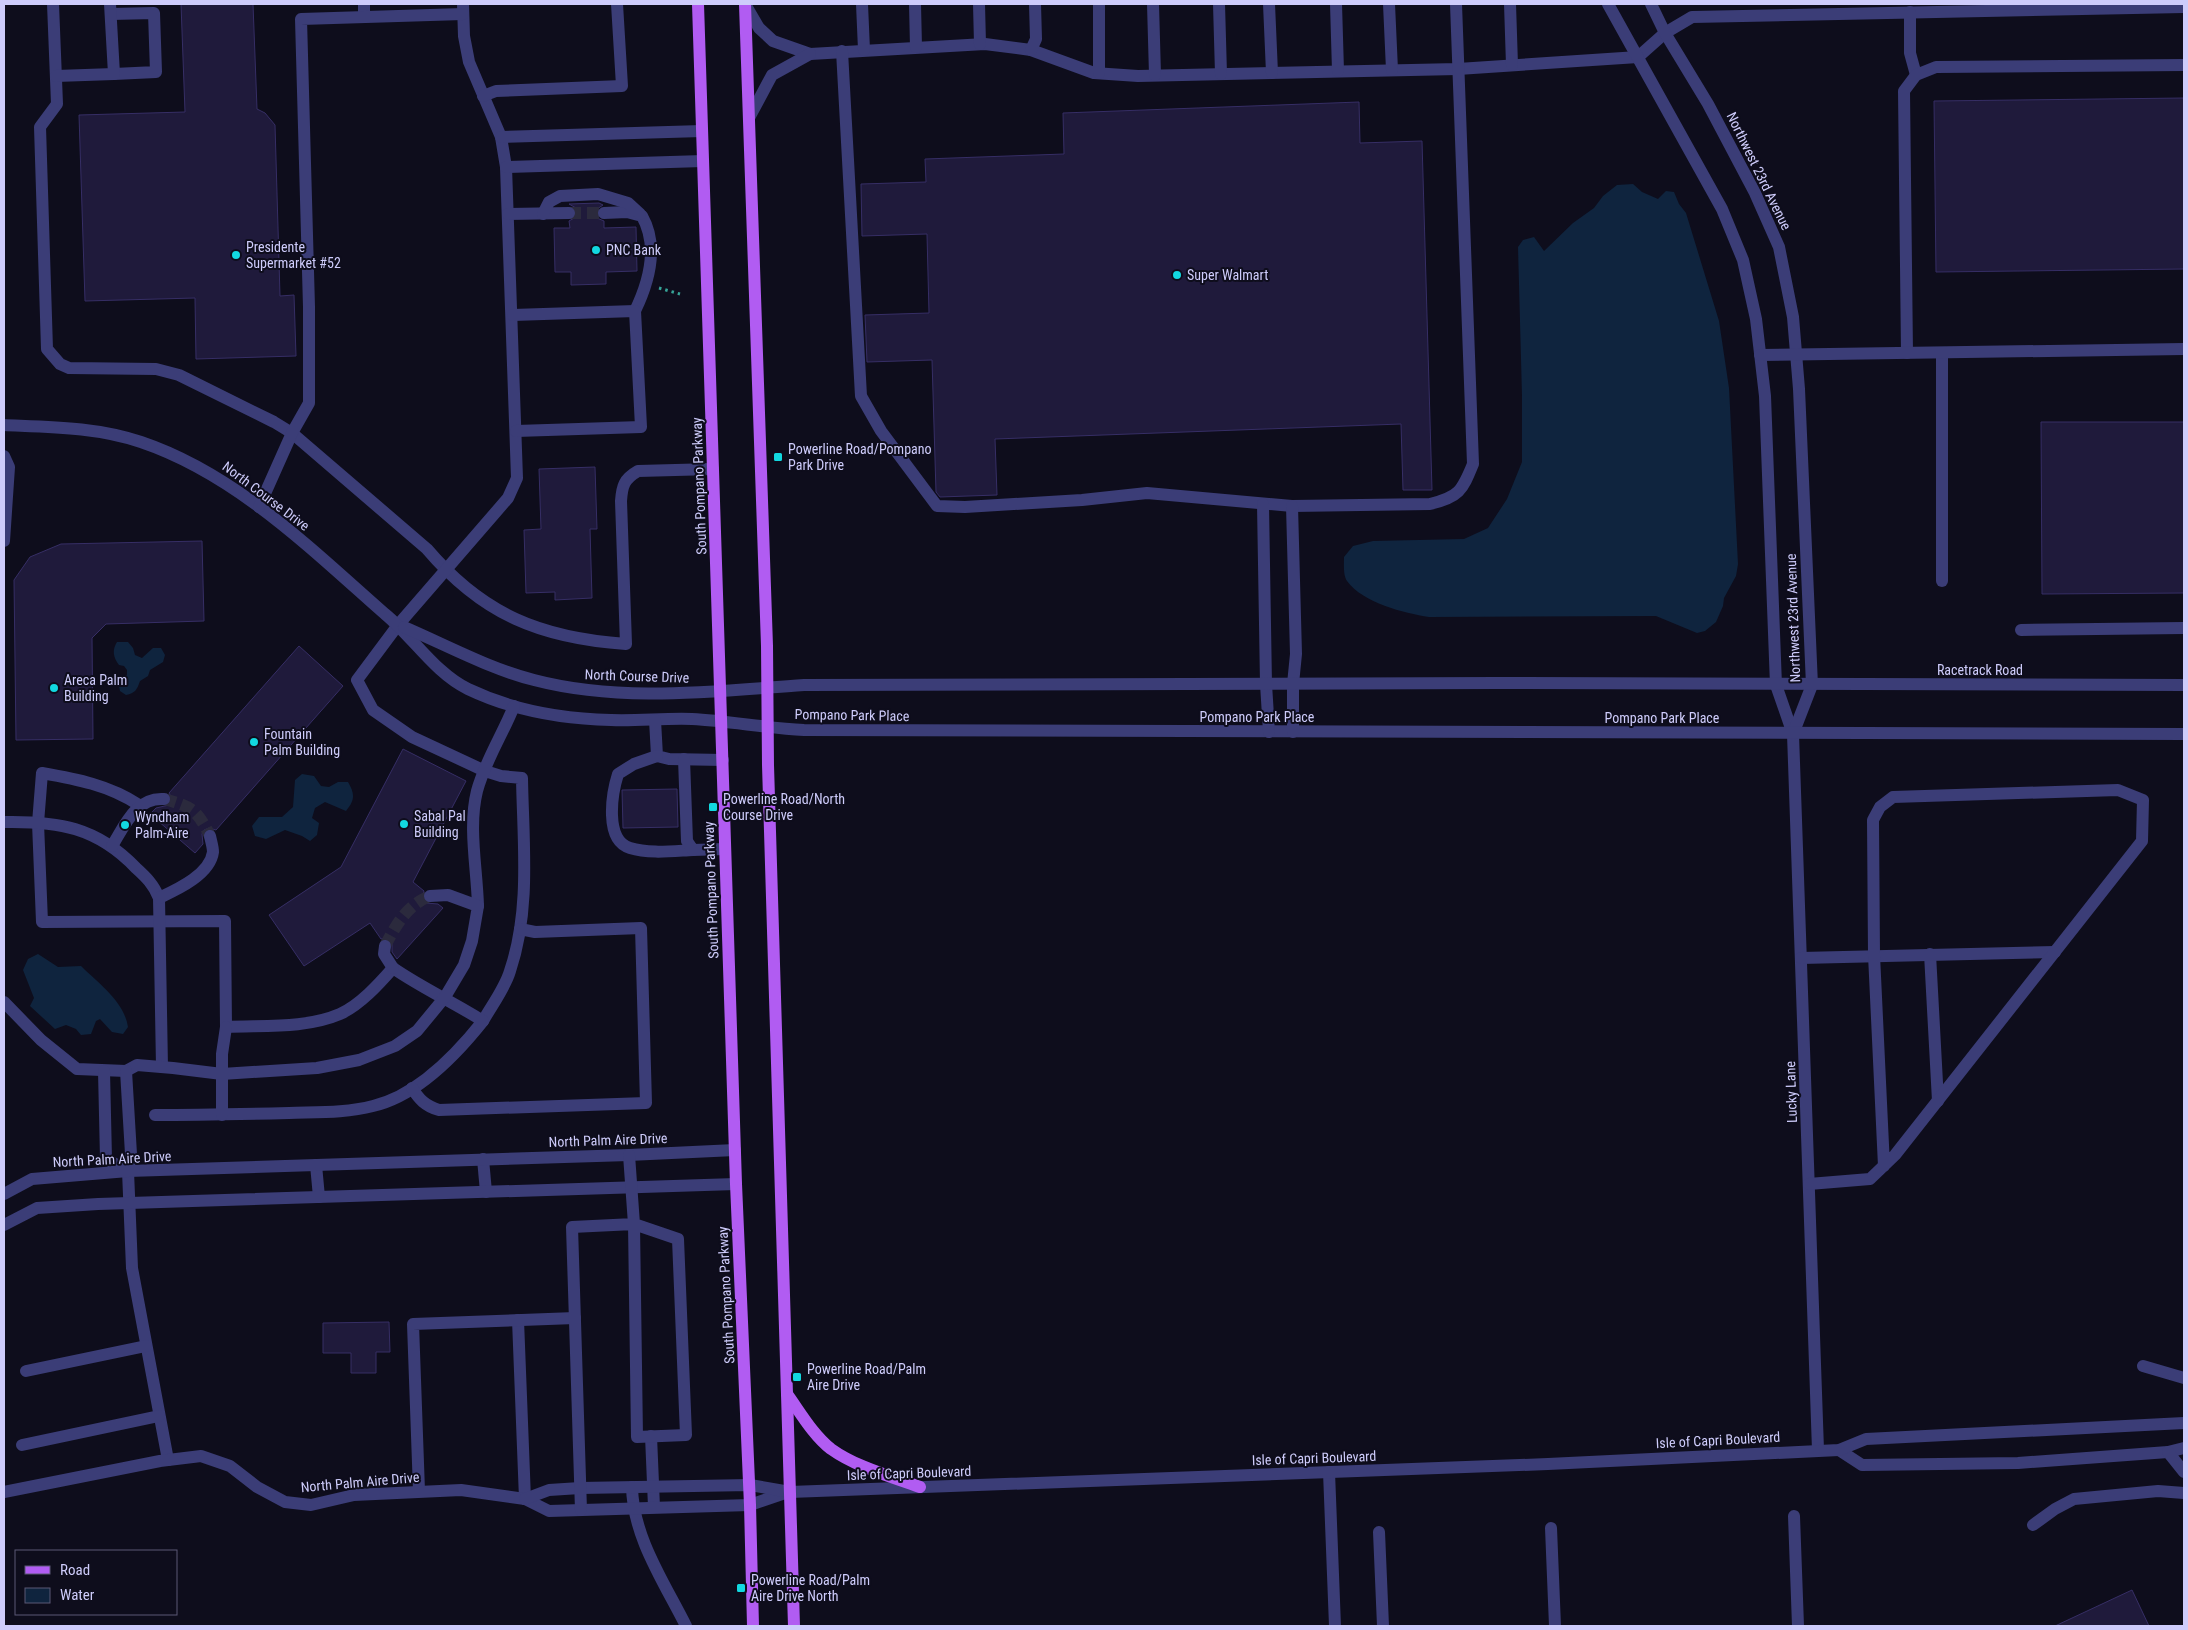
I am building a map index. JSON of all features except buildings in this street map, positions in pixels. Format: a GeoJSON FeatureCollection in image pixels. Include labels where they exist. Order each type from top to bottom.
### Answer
{"type":"FeatureCollection","features":[{"type":"Feature","properties":{"kind":"main road","name":"South Pompano Parkway"},"geometry":{"type":"LineString","coordinates":[[698,4],[734,1150],[750,1485],[753,1626]]}},
{"type":"Feature","properties":{"kind":"main road"},"geometry":{"type":"LineString","coordinates":[[745,4],[768,687],[794,1626]]}},
{"type":"Feature","properties":{"kind":"main road"},"geometry":{"type":"LineString","coordinates":[[787,1394],[830,1448],[850,1460],[920,1487]]}},
{"type":"Feature","properties":{"kind":"street"},"geometry":{"type":"LineString","coordinates":[[53,4],[57,104],[40,127],[47,349],[60,364],[69,368],[156,369],[179,375],[274,422],[292,433],[427,549],[444,569],[474,595],[497,609],[546,631],[587,641],[626,644],[621,501],[622,486],[628,477],[638,471],[713,468]]}},
{"type":"Feature","properties":{"kind":"street"},"geometry":{"type":"LineString","coordinates":[[483,96],[496,91],[622,86],[617,4]]}},
{"type":"Feature","properties":{"kind":"street"},"geometry":{"type":"LineString","coordinates":[[745,4],[759,28],[773,41],[810,54]]}},
{"type":"Feature","properties":{"kind":"street"},"geometry":{"type":"LineString","coordinates":[[862,4],[864,50]]}},
{"type":"Feature","properties":{"kind":"street"},"geometry":{"type":"LineString","coordinates":[[915,4],[916,47]]}},
{"type":"Feature","properties":{"kind":"street"},"geometry":{"type":"LineString","coordinates":[[979,4],[980,44]]}},
{"type":"Feature","properties":{"kind":"street"},"geometry":{"type":"LineString","coordinates":[[1031,50],[1036,38],[1035,4]]}},
{"type":"Feature","properties":{"kind":"street"},"geometry":{"type":"LineString","coordinates":[[1099,4],[1099,73]]}},
{"type":"Feature","properties":{"kind":"street"},"geometry":{"type":"LineString","coordinates":[[1152,4],[1156,75]]}},
{"type":"Feature","properties":{"kind":"street"},"geometry":{"type":"LineString","coordinates":[[1219,4],[1221,74]]}},
{"type":"Feature","properties":{"kind":"street"},"geometry":{"type":"LineString","coordinates":[[1269,4],[1272,73]]}},
{"type":"Feature","properties":{"kind":"street"},"geometry":{"type":"LineString","coordinates":[[1336,4],[1338,71]]}},
{"type":"Feature","properties":{"kind":"street"},"geometry":{"type":"LineString","coordinates":[[1389,4],[1392,70]]}},
{"type":"Feature","properties":{"kind":"street"},"geometry":{"type":"LineString","coordinates":[[842,51],[861,396],[881,431],[936,506],[966,507],[1082,500],[1147,493],[1292,506],[1430,504],[1450,499],[1463,488],[1473,464],[1456,4]]}},
{"type":"Feature","properties":{"kind":"street"},"geometry":{"type":"LineString","coordinates":[[1510,4],[1512,65]]}},
{"type":"Feature","properties":{"kind":"street","name":"Northwest 23rd Avenue"},"geometry":{"type":"LineString","coordinates":[[1608,4],[1722,209],[1743,260],[1756,319],[1765,396],[1776,685],[1793,734]]}},
{"type":"Feature","properties":{"kind":"street","name":"Northwest 23rd Avenue"},"geometry":{"type":"LineString","coordinates":[[1650,4],[1665,33],[1708,104],[1755,193],[1779,247],[1793,317],[1797,356],[1812,685],[1793,734]]}},
{"type":"Feature","properties":{"kind":"street"},"geometry":{"type":"LineString","coordinates":[[749,118],[772,75],[810,54],[842,51],[980,44],[1031,50],[1099,73],[1156,75],[1458,69],[1638,57],[1665,33],[1692,17],[1878,8],[1910,12],[2107,6],[2164,5],[2184,7]]}},
{"type":"Feature","properties":{"kind":"street"},"geometry":{"type":"LineString","coordinates":[[56,76],[114,74],[156,72],[154,13],[110,9],[114,74]]}},
{"type":"Feature","properties":{"kind":"street"},"geometry":{"type":"LineString","coordinates":[[155,1115],[340,1111],[374,1106],[412,1088],[446,1062],[463,1046],[483,1021],[510,972],[520,929],[524,898],[522,778],[501,776],[485,771],[412,737],[373,710],[357,680],[398,625],[444,569],[508,498],[517,478],[513,315],[506,167],[501,137],[469,62],[464,36],[463,9],[364,10],[301,19],[309,307],[309,403],[292,433],[259,507]]}},
{"type":"Feature","properties":{"kind":"street"},"geometry":{"type":"LineString","coordinates":[[1910,12],[1910,53],[1916,75]]}},
{"type":"Feature","properties":{"kind":"street"},"geometry":{"type":"LineString","coordinates":[[1907,354],[1904,91],[1916,75],[1936,67],[2184,65]]}},
{"type":"Feature","properties":{"kind":"street"},"geometry":{"type":"LineString","coordinates":[[501,137],[702,131]]}},
{"type":"Feature","properties":{"kind":"street"},"geometry":{"type":"LineString","coordinates":[[506,167],[703,161]]}},
{"type":"Feature","properties":{"kind":"street"},"geometry":{"type":"LineString","coordinates":[[516,431],[640,427],[635,311],[648,280],[651,264],[648,227],[642,216],[628,203],[598,194],[560,196],[549,202],[543,214]]}},
{"type":"Feature","properties":{"kind":"street"},"geometry":{"type":"LineString","coordinates":[[604,212],[627,212],[642,216]]}},
{"type":"Feature","properties":{"kind":"street"},"geometry":{"type":"LineString","coordinates":[[508,214],[569,214]]}},
{"type":"Feature","properties":{"kind":"street"},"geometry":{"type":"LineString","coordinates":[[513,315],[635,311]]}},
{"type":"Feature","properties":{"kind":"street"},"geometry":{"type":"LineString","coordinates":[[1760,355],[1942,354],[2184,349]]}},
{"type":"Feature","properties":{"kind":"street"},"geometry":{"type":"LineString","coordinates":[[1942,354],[1942,581]]}},
{"type":"Feature","properties":{"kind":"street","name":"North Course Drive"},"geometry":{"type":"LineString","coordinates":[[4,425],[78,429],[140,441],[191,463],[213,475],[259,507],[398,625],[450,680],[481,695],[547,714],[583,719],[692,719],[722,723]]}},
{"type":"Feature","properties":{"kind":"street"},"geometry":{"type":"LineString","coordinates":[[4,456],[9,467],[4,541]]}},
{"type":"Feature","properties":{"kind":"street"},"geometry":{"type":"LineString","coordinates":[[1263,504],[1266,684],[1269,732]]}},
{"type":"Feature","properties":{"kind":"street"},"geometry":{"type":"LineString","coordinates":[[1292,506],[1296,654],[1293,684],[1293,732]]}},
{"type":"Feature","properties":{"kind":"street","name":"North Course Drive"},"geometry":{"type":"LineString","coordinates":[[398,625],[497,668],[554,685],[590,691],[636,694],[721,691],[768,687]]}},
{"type":"Feature","properties":{"kind":"street"},"geometry":{"type":"LineString","coordinates":[[2022,630],[2184,628]]}},
{"type":"Feature","properties":{"kind":"street","name":"Pompano Park Place"},"geometry":{"type":"LineString","coordinates":[[768,687],[804,685],[1266,684],[1776,685]]}},
{"type":"Feature","properties":{"kind":"street","name":"Racetrack Road"},"geometry":{"type":"LineString","coordinates":[[1776,685],[2184,685]]}},
{"type":"Feature","properties":{"kind":"street"},"geometry":{"type":"LineString","coordinates":[[4,1002],[41,1040],[77,1069],[126,1071],[137,1065],[222,1074],[317,1068],[359,1060],[395,1046],[417,1031],[445,997],[464,964],[472,941],[478,906],[474,820],[477,791],[492,752],[514,706]]}},
{"type":"Feature","properties":{"kind":"street"},"geometry":{"type":"LineString","coordinates":[[655,720],[657,756]]}},
{"type":"Feature","properties":{"kind":"street","name":"Pompano Park Place"},"geometry":{"type":"LineString","coordinates":[[722,723],[804,730],[1793,734]]}},
{"type":"Feature","properties":{"kind":"street"},"geometry":{"type":"LineString","coordinates":[[1793,734],[2184,734]]}},
{"type":"Feature","properties":{"kind":"street","name":"Lucky Lane"},"geometry":{"type":"LineString","coordinates":[[1793,734],[1818,1450]]}},
{"type":"Feature","properties":{"kind":"street"},"geometry":{"type":"LineString","coordinates":[[723,760],[657,756],[634,764],[618,774],[612,794],[612,821],[617,838],[628,848],[654,851],[725,848]]}},
{"type":"Feature","properties":{"kind":"street"},"geometry":{"type":"LineString","coordinates":[[684,759],[687,842],[692,850]]}},
{"type":"Feature","properties":{"kind":"street"},"geometry":{"type":"LineString","coordinates":[[139,805],[124,795],[82,780],[42,773],[38,823],[42,922],[225,921],[226,1026],[222,1054],[222,1115]]}},
{"type":"Feature","properties":{"kind":"street"},"geometry":{"type":"LineString","coordinates":[[1809,1184],[1870,1179],[1896,1155],[2142,841],[2143,800],[2118,790],[1893,797],[1880,807],[1873,820],[1874,955],[1884,1166]]}},
{"type":"Feature","properties":{"kind":"street"},"geometry":{"type":"LineString","coordinates":[[112,846],[139,805],[155,798],[164,799]]}},
{"type":"Feature","properties":{"kind":"street"},"geometry":{"type":"LineString","coordinates":[[4,822],[38,823],[82,831],[105,840],[122,853],[155,888],[159,898],[162,1067]]}},
{"type":"Feature","properties":{"kind":"street"},"geometry":{"type":"LineString","coordinates":[[159,898],[177,890],[194,879],[207,866],[213,853],[210,836]]}},
{"type":"Feature","properties":{"kind":"street"},"geometry":{"type":"LineString","coordinates":[[430,896],[448,895],[478,906]]}},
{"type":"Feature","properties":{"kind":"street"},"geometry":{"type":"LineString","coordinates":[[412,1088],[420,1100],[428,1107],[438,1110],[646,1103],[641,928],[535,932],[520,929]]}},
{"type":"Feature","properties":{"kind":"street"},"geometry":{"type":"LineString","coordinates":[[385,946],[384,954],[393,968],[427,990],[445,997],[483,1021]]}},
{"type":"Feature","properties":{"kind":"street"},"geometry":{"type":"LineString","coordinates":[[1802,958],[2055,952]]}},
{"type":"Feature","properties":{"kind":"street"},"geometry":{"type":"LineString","coordinates":[[1930,954],[1938,1100]]}},
{"type":"Feature","properties":{"kind":"street"},"geometry":{"type":"LineString","coordinates":[[226,1026],[300,1024],[341,1014],[365,997],[393,968]]}},
{"type":"Feature","properties":{"kind":"street"},"geometry":{"type":"LineString","coordinates":[[104,1071],[106,1158],[128,1172]]}},
{"type":"Feature","properties":{"kind":"street"},"geometry":{"type":"LineString","coordinates":[[126,1071],[131,1154],[128,1172],[132,1268],[168,1460]]}},
{"type":"Feature","properties":{"kind":"street","name":"North Palm Aire Drive"},"geometry":{"type":"LineString","coordinates":[[4,1194],[32,1179],[128,1172],[734,1150]]}},
{"type":"Feature","properties":{"kind":"street"},"geometry":{"type":"LineString","coordinates":[[581,1510],[572,1227],[634,1224],[678,1239],[686,1435],[637,1437],[634,1224],[629,1155]]}},
{"type":"Feature","properties":{"kind":"street"},"geometry":{"type":"LineString","coordinates":[[483,1160],[486,1192]]}},
{"type":"Feature","properties":{"kind":"street"},"geometry":{"type":"LineString","coordinates":[[316,1165],[319,1197]]}},
{"type":"Feature","properties":{"kind":"street"},"geometry":{"type":"LineString","coordinates":[[4,1225],[37,1208],[129,1203],[736,1184]]}},
{"type":"Feature","properties":{"kind":"street"},"geometry":{"type":"LineString","coordinates":[[419,1491],[413,1324],[575,1318]]}},
{"type":"Feature","properties":{"kind":"street"},"geometry":{"type":"LineString","coordinates":[[518,1320],[525,1499]]}},
{"type":"Feature","properties":{"kind":"street"},"geometry":{"type":"LineString","coordinates":[[26,1371],[146,1346]]}},
{"type":"Feature","properties":{"kind":"street"},"geometry":{"type":"LineString","coordinates":[[2143,1366],[2184,1378]]}},
{"type":"Feature","properties":{"kind":"street"},"geometry":{"type":"LineString","coordinates":[[22,1445],[159,1416]]}},
{"type":"Feature","properties":{"kind":"street","name":"Isle of Capri Boulevard"},"geometry":{"type":"LineString","coordinates":[[790,1492],[1548,1464],[1839,1450],[1866,1439],[2184,1423]]}},
{"type":"Feature","properties":{"kind":"street"},"geometry":{"type":"LineString","coordinates":[[651,1436],[654,1507]]}},
{"type":"Feature","properties":{"kind":"street"},"geometry":{"type":"LineString","coordinates":[[1839,1450],[1862,1465],[2018,1463],[2168,1452],[2184,1448]]}},
{"type":"Feature","properties":{"kind":"street"},"geometry":{"type":"LineString","coordinates":[[2168,1452],[2184,1472]]}},
{"type":"Feature","properties":{"kind":"street","name":"North Palm Aire Drive"},"geometry":{"type":"LineString","coordinates":[[4,1492],[168,1460],[201,1456],[230,1466],[257,1487],[285,1502],[310,1505],[354,1495],[460,1490],[525,1499],[549,1511],[750,1505],[790,1492]]}},
{"type":"Feature","properties":{"kind":"street"},"geometry":{"type":"LineString","coordinates":[[1329,1472],[1335,1626]]}},
{"type":"Feature","properties":{"kind":"street","name":"North Palm Aire Drive"},"geometry":{"type":"LineString","coordinates":[[525,1499],[549,1490],[580,1488],[750,1485],[790,1492]]}},
{"type":"Feature","properties":{"kind":"street"},"geometry":{"type":"LineString","coordinates":[[632,1487],[632,1508],[639,1533],[686,1626]]}},
{"type":"Feature","properties":{"kind":"street"},"geometry":{"type":"LineString","coordinates":[[2033,1525],[2055,1509],[2074,1499],[2158,1491],[2184,1493]]}},
{"type":"Feature","properties":{"kind":"street"},"geometry":{"type":"LineString","coordinates":[[1794,1516],[1798,1626]]}},
{"type":"Feature","properties":{"kind":"street"},"geometry":{"type":"LineString","coordinates":[[1550,1528],[1554,1626]]}},
{"type":"Feature","properties":{"kind":"street"},"geometry":{"type":"LineString","coordinates":[[1379,1532],[1383,1626]]}},
{"type":"Feature","properties":{"kind":"path"},"geometry":{"type":"LineString","coordinates":[[656,288],[680,294]]}},
{"type":"Feature","properties":{"kind":"water"},"geometry":{"type":"Polygon","coordinates":[[[1633,184],[1642,192],[1658,199],[1666,191],[1674,192],[1679,204],[1686,213],[1719,321],[1729,388],[1738,564],[1736,576],[1724,598],[1723,606],[1716,622],[1705,631],[1697,633],[1656,616],[1429,617],[1385,606],[1354,589],[1347,581],[1344,569],[1344,557],[1353,546],[1373,541],[1464,539],[1488,528],[1507,499],[1522,462],[1518,247],[1523,240],[1534,237],[1544,251],[1573,223],[1594,208],[1603,196],[1617,185],[1633,184]]]}},
{"type":"Feature","properties":{"kind":"water"},"geometry":{"type":"Polygon","coordinates":[[[117,642],[128,642],[133,648],[135,655],[142,658],[153,648],[161,648],[165,655],[163,662],[150,670],[148,676],[140,681],[135,691],[126,695],[120,691],[118,682],[127,675],[127,670],[124,666],[119,665],[115,659],[114,648],[117,642]]]}},
{"type":"Feature","properties":{"kind":"water"},"geometry":{"type":"Polygon","coordinates":[[[302,774],[314,776],[321,786],[329,787],[338,782],[348,782],[353,797],[349,807],[346,811],[325,802],[315,808],[312,818],[319,823],[317,835],[310,841],[285,830],[266,839],[255,836],[252,826],[259,817],[282,817],[293,807],[295,780],[302,774]]]}},
{"type":"Feature","properties":{"kind":"water"},"geometry":{"type":"Polygon","coordinates":[[[38,954],[58,967],[81,966],[103,986],[122,1009],[126,1018],[128,1027],[123,1034],[112,1032],[100,1019],[96,1021],[91,1034],[81,1035],[76,1029],[66,1025],[55,1029],[30,1006],[34,998],[23,970],[28,959],[38,954]]]}},
{"type":"Feature","properties":{"kind":"tunnel"},"geometry":{"type":"LineString","coordinates":[[569,213],[604,213]]}},
{"type":"Feature","properties":{"kind":"tunnel"},"geometry":{"type":"LineString","coordinates":[[164,799],[188,807],[193,811],[201,820],[210,836]]}},
{"type":"Feature","properties":{"kind":"tunnel"},"geometry":{"type":"LineString","coordinates":[[385,946],[403,916],[415,905],[430,896]]}},
{"type":"Feature","properties":{"kind":"place","name":"PNC Bank"},"geometry":{"type":"Point","coordinates":[596,250]}},
{"type":"Feature","properties":{"kind":"place","name":"Presidente Supermarket #52"},"geometry":{"type":"Point","coordinates":[236,255]}},
{"type":"Feature","properties":{"kind":"place","name":"Super Walmart"},"geometry":{"type":"Point","coordinates":[1177,275]}},
{"type":"Feature","properties":{"kind":"place","name":"Powerline Road/Pompano Park Drive"},"geometry":{"type":"Point","coordinates":[778,457]}},
{"type":"Feature","properties":{"kind":"place","name":"Areca Palm Building"},"geometry":{"type":"Point","coordinates":[54,688]}},
{"type":"Feature","properties":{"kind":"place","name":"Fountain Palm Building"},"geometry":{"type":"Point","coordinates":[254,742]}},
{"type":"Feature","properties":{"kind":"place","name":"Powerline Road/North Course Drive"},"geometry":{"type":"Point","coordinates":[713,807]}},
{"type":"Feature","properties":{"kind":"place","name":"Sabal Pal Building"},"geometry":{"type":"Point","coordinates":[404,824]}},
{"type":"Feature","properties":{"kind":"place","name":"Wyndham Palm-Aire"},"geometry":{"type":"Point","coordinates":[125,825]}},
{"type":"Feature","properties":{"kind":"place","name":"Powerline Road/Palm Aire Drive"},"geometry":{"type":"Point","coordinates":[797,1377]}},
{"type":"Feature","properties":{"kind":"place","name":"Powerline Road/Palm Aire Drive North"},"geometry":{"type":"Point","coordinates":[741,1588]}}]}
